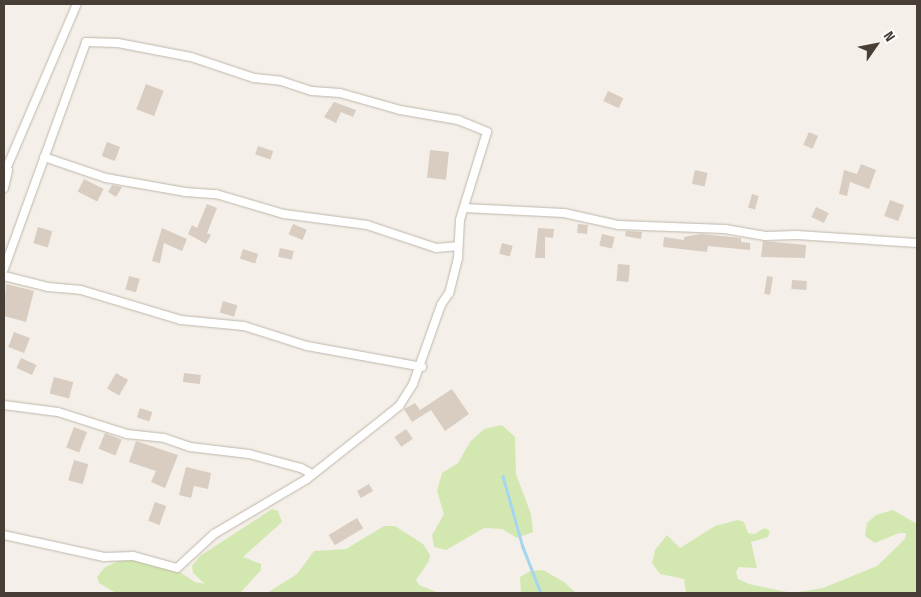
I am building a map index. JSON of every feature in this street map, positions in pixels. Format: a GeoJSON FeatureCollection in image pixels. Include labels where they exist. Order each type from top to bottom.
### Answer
{"type":"FeatureCollection","features":[{"type":"Feature","properties":{"kind":"street"},"geometry":{"type":"LineString","coordinates":[[4,174],[77,4]]}},
{"type":"Feature","properties":{"kind":"street"},"geometry":{"type":"LineString","coordinates":[[4,269],[86,42],[106,41],[191,56],[254,78],[287,82],[312,91],[340,93],[400,110],[458,120],[487,132],[464,208],[457,246],[454,278],[441,305],[422,367],[399,406],[312,474],[214,534],[177,568],[133,556],[104,556],[4,535]]}},
{"type":"Feature","properties":{"kind":"street"},"geometry":{"type":"LineString","coordinates":[[4,188],[12,156]]}},
{"type":"Feature","properties":{"kind":"street"},"geometry":{"type":"LineString","coordinates":[[44,157],[106,178],[185,192],[216,194],[284,214],[367,225],[436,248],[457,246]]}},
{"type":"Feature","properties":{"kind":"street"},"geometry":{"type":"LineString","coordinates":[[464,208],[564,213],[618,225],[725,229],[765,236],[790,235],[917,243]]}},
{"type":"Feature","properties":{"kind":"street"},"geometry":{"type":"LineString","coordinates":[[4,276],[48,288],[80,290],[181,320],[244,326],[306,346],[422,367]]}},
{"type":"Feature","properties":{"kind":"street"},"geometry":{"type":"LineString","coordinates":[[4,406],[58,412],[128,434],[164,438],[190,447],[249,454],[301,468],[312,474]]}},
{"type":"Feature","properties":{"kind":"green space"},"geometry":{"type":"Polygon","coordinates":[[[502,425],[515,437],[516,474],[531,514],[533,532],[517,538],[502,529],[484,528],[446,550],[434,547],[432,535],[444,514],[437,491],[442,473],[458,463],[470,442],[484,429],[502,425]]]}},
{"type":"Feature","properties":{"kind":"green space"},"geometry":{"type":"Polygon","coordinates":[[[272,509],[278,511],[282,522],[243,557],[261,564],[261,570],[240,593],[116,593],[99,583],[97,577],[105,567],[129,557],[172,567],[195,582],[205,584],[193,573],[192,566],[200,556],[272,509]]]}},
{"type":"Feature","properties":{"kind":"green space"},"geometry":{"type":"Polygon","coordinates":[[[893,510],[917,524],[917,593],[792,593],[823,588],[877,566],[905,539],[906,533],[899,533],[875,543],[865,536],[867,523],[876,515],[893,510]]]}},
{"type":"Feature","properties":{"kind":"green space"},"geometry":{"type":"Polygon","coordinates":[[[738,520],[744,522],[748,533],[754,534],[765,528],[770,531],[768,537],[751,542],[757,568],[739,567],[736,572],[738,579],[749,584],[792,593],[686,593],[684,579],[660,574],[652,563],[655,550],[667,535],[680,548],[715,526],[738,520]]]}},
{"type":"Feature","properties":{"kind":"green space"},"geometry":{"type":"Polygon","coordinates":[[[384,526],[395,526],[423,544],[430,555],[429,561],[416,580],[419,585],[439,593],[267,593],[297,574],[314,551],[346,549],[384,526]]]}},
{"type":"Feature","properties":{"kind":"green space"},"geometry":{"type":"Polygon","coordinates":[[[543,570],[564,582],[576,593],[521,593],[520,577],[530,571],[543,570]]]}},
{"type":"Feature","properties":{"kind":"building"},"geometry":{"type":"Polygon","coordinates":[[[146,84],[164,91],[154,116],[136,109],[146,84]]]}},
{"type":"Feature","properties":{"kind":"building"},"geometry":{"type":"Polygon","coordinates":[[[608,91],[623,98],[619,108],[603,101],[608,91]]]}},
{"type":"Feature","properties":{"kind":"building"},"geometry":{"type":"Polygon","coordinates":[[[334,102],[356,110],[353,117],[341,112],[336,123],[324,117],[334,102]]]}},
{"type":"Feature","properties":{"kind":"building"},"geometry":{"type":"Polygon","coordinates":[[[809,132],[818,136],[812,149],[803,145],[809,132]]]}},
{"type":"Feature","properties":{"kind":"building"},"geometry":{"type":"Polygon","coordinates":[[[107,142],[120,147],[115,161],[102,156],[107,142]]]}},
{"type":"Feature","properties":{"kind":"building"},"geometry":{"type":"Polygon","coordinates":[[[258,146],[273,151],[270,160],[255,155],[258,146]]]}},
{"type":"Feature","properties":{"kind":"building"},"geometry":{"type":"Polygon","coordinates":[[[430,150],[449,152],[446,180],[427,178],[430,150]]]}},
{"type":"Feature","properties":{"kind":"building"},"geometry":{"type":"Polygon","coordinates":[[[861,164],[876,170],[869,189],[850,182],[847,196],[839,194],[844,170],[857,174],[861,164]]]}},
{"type":"Feature","properties":{"kind":"building"},"geometry":{"type":"Polygon","coordinates":[[[695,170],[708,173],[705,187],[692,184],[695,170]]]}},
{"type":"Feature","properties":{"kind":"building"},"geometry":{"type":"Polygon","coordinates":[[[84,179],[104,189],[97,201],[78,191],[84,179]]]}},
{"type":"Feature","properties":{"kind":"building"},"geometry":{"type":"Polygon","coordinates":[[[112,185],[122,187],[116,197],[108,192],[112,185]]]}},
{"type":"Feature","properties":{"kind":"building"},"geometry":{"type":"Polygon","coordinates":[[[752,194],[759,196],[755,209],[748,207],[752,194]]]}},
{"type":"Feature","properties":{"kind":"building"},"geometry":{"type":"Polygon","coordinates":[[[890,200],[904,205],[898,221],[884,216],[890,200]]]}},
{"type":"Feature","properties":{"kind":"building"},"geometry":{"type":"Polygon","coordinates":[[[207,204],[217,208],[207,233],[211,235],[206,244],[188,234],[192,225],[197,228],[207,204]]]}},
{"type":"Feature","properties":{"kind":"building"},"geometry":{"type":"Polygon","coordinates":[[[816,207],[829,213],[824,223],[811,217],[816,207]]]}},
{"type":"Feature","properties":{"kind":"building"},"geometry":{"type":"Polygon","coordinates":[[[293,224],[307,230],[303,240],[289,234],[293,224]]]}},
{"type":"Feature","properties":{"kind":"building"},"geometry":{"type":"Polygon","coordinates":[[[578,224],[588,225],[587,234],[577,233],[578,224]]]}},
{"type":"Feature","properties":{"kind":"building"},"geometry":{"type":"Polygon","coordinates":[[[38,227],[52,231],[48,247],[33,243],[38,227]]]}},
{"type":"Feature","properties":{"kind":"building"},"geometry":{"type":"Polygon","coordinates":[[[162,228],[187,239],[182,251],[164,243],[160,263],[152,261],[162,228]]]}},
{"type":"Feature","properties":{"kind":"building"},"geometry":{"type":"Polygon","coordinates":[[[538,228],[554,229],[553,238],[545,237],[545,258],[535,258],[538,228]]]}},
{"type":"Feature","properties":{"kind":"building"},"geometry":{"type":"Polygon","coordinates":[[[626,231],[642,232],[641,239],[625,236],[626,231]]]}},
{"type":"Feature","properties":{"kind":"building"},"geometry":{"type":"Polygon","coordinates":[[[602,234],[615,237],[612,249],[599,246],[602,234]]]}},
{"type":"Feature","properties":{"kind":"building"},"geometry":{"type":"Polygon","coordinates":[[[701,234],[741,238],[741,242],[750,243],[750,250],[708,246],[707,252],[663,247],[664,237],[684,240],[684,237],[701,234]]]}},
{"type":"Feature","properties":{"kind":"building"},"geometry":{"type":"Polygon","coordinates":[[[763,241],[806,245],[805,258],[761,257],[763,241]]]}},
{"type":"Feature","properties":{"kind":"building"},"geometry":{"type":"Polygon","coordinates":[[[502,243],[513,246],[510,256],[499,254],[502,243]]]}},
{"type":"Feature","properties":{"kind":"building"},"geometry":{"type":"Polygon","coordinates":[[[280,248],[294,251],[292,260],[278,257],[280,248]]]}},
{"type":"Feature","properties":{"kind":"building"},"geometry":{"type":"Polygon","coordinates":[[[243,249],[258,254],[255,263],[240,259],[243,249]]]}},
{"type":"Feature","properties":{"kind":"building"},"geometry":{"type":"Polygon","coordinates":[[[618,264],[630,265],[628,282],[617,281],[618,264]]]}},
{"type":"Feature","properties":{"kind":"building"},"geometry":{"type":"Polygon","coordinates":[[[129,276],[140,279],[136,292],[125,290],[129,276]]]}},
{"type":"Feature","properties":{"kind":"building"},"geometry":{"type":"Polygon","coordinates":[[[767,276],[773,277],[770,295],[764,294],[767,276]]]}},
{"type":"Feature","properties":{"kind":"building"},"geometry":{"type":"Polygon","coordinates":[[[792,280],[807,281],[806,290],[791,289],[792,280]]]}},
{"type":"Feature","properties":{"kind":"building"},"geometry":{"type":"Polygon","coordinates":[[[6,284],[34,291],[26,322],[4,316],[6,284]]]}},
{"type":"Feature","properties":{"kind":"building"},"geometry":{"type":"Polygon","coordinates":[[[223,301],[237,305],[234,317],[220,313],[223,301]]]}},
{"type":"Feature","properties":{"kind":"building"},"geometry":{"type":"Polygon","coordinates":[[[14,332],[30,338],[24,353],[8,347],[14,332]]]}},
{"type":"Feature","properties":{"kind":"building"},"geometry":{"type":"Polygon","coordinates":[[[21,358],[37,365],[32,375],[17,368],[21,358]]]}},
{"type":"Feature","properties":{"kind":"building"},"geometry":{"type":"Polygon","coordinates":[[[116,373],[128,380],[119,396],[107,389],[116,373]]]}},
{"type":"Feature","properties":{"kind":"building"},"geometry":{"type":"Polygon","coordinates":[[[184,373],[201,375],[200,384],[183,382],[184,373]]]}},
{"type":"Feature","properties":{"kind":"building"},"geometry":{"type":"Polygon","coordinates":[[[54,377],[73,382],[69,399],[50,393],[54,377]]]}},
{"type":"Feature","properties":{"kind":"building"},"geometry":{"type":"Polygon","coordinates":[[[452,389],[469,414],[445,431],[431,410],[412,422],[404,409],[415,403],[420,410],[452,389]]]}},
{"type":"Feature","properties":{"kind":"building"},"geometry":{"type":"Polygon","coordinates":[[[140,408],[152,412],[149,422],[137,418],[140,408]]]}},
{"type":"Feature","properties":{"kind":"building"},"geometry":{"type":"Polygon","coordinates":[[[74,427],[87,432],[79,453],[66,448],[74,427]]]}},
{"type":"Feature","properties":{"kind":"building"},"geometry":{"type":"Polygon","coordinates":[[[406,429],[413,439],[401,447],[395,437],[406,429]]]}},
{"type":"Feature","properties":{"kind":"building"},"geometry":{"type":"Polygon","coordinates":[[[105,433],[122,440],[115,456],[99,449],[105,433]]]}},
{"type":"Feature","properties":{"kind":"building"},"geometry":{"type":"Polygon","coordinates":[[[136,441],[178,455],[165,488],[151,482],[156,471],[129,462],[136,441]]]}},
{"type":"Feature","properties":{"kind":"building"},"geometry":{"type":"Polygon","coordinates":[[[74,460],[88,464],[83,484],[68,480],[74,460]]]}},
{"type":"Feature","properties":{"kind":"building"},"geometry":{"type":"Polygon","coordinates":[[[186,467],[211,473],[208,489],[194,486],[191,498],[179,495],[186,467]]]}},
{"type":"Feature","properties":{"kind":"building"},"geometry":{"type":"Polygon","coordinates":[[[369,484],[373,491],[361,498],[357,491],[369,484]]]}},
{"type":"Feature","properties":{"kind":"building"},"geometry":{"type":"Polygon","coordinates":[[[155,502],[166,506],[159,525],[148,521],[155,502]]]}},
{"type":"Feature","properties":{"kind":"building"},"geometry":{"type":"Polygon","coordinates":[[[357,518],[363,528],[335,545],[329,535],[357,518]]]}},
{"type":"Feature","properties":{"kind":"waterway"},"geometry":{"type":"LineString","coordinates":[[503,476],[523,547],[541,593]]}}]}
